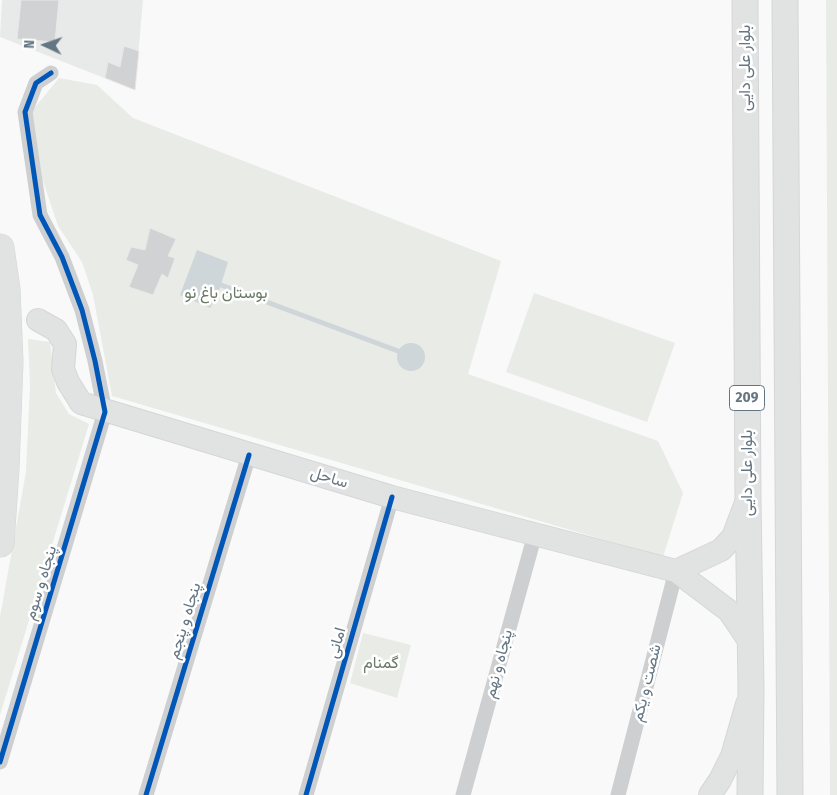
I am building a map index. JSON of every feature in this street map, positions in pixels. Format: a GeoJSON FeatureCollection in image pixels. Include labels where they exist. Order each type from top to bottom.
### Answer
{"type":"FeatureCollection","features":[{"type":"Feature","properties":{"kind":"highway"},"geometry":{"type":"LineString","coordinates":[[0,248],[6,289],[9,362],[0,543]]}},
{"type":"Feature","properties":{"kind":"main road","name":"بلوار علی دایی"},"geometry":{"type":"LineString","coordinates":[[745,0],[751,688],[750,795]]}},
{"type":"Feature","properties":{"kind":"main road","name":"209"},"geometry":{"type":"LineString","coordinates":[[785,0],[790,795]]}},
{"type":"Feature","properties":{"kind":"main road","name":"ساحل"},"geometry":{"type":"LineString","coordinates":[[38,320],[56,330],[65,344],[63,369],[68,382],[81,403],[105,412],[392,497],[676,571]]}},
{"type":"Feature","properties":{"kind":"main road"},"geometry":{"type":"LineString","coordinates":[[748,500],[733,537],[721,550],[676,571],[729,611],[750,642]]}},
{"type":"Feature","properties":{"kind":"main road"},"geometry":{"type":"LineString","coordinates":[[710,795],[732,756],[751,688]]}},
{"type":"Feature","properties":{"kind":"street"},"geometry":{"type":"LineString","coordinates":[[51,74],[36,84],[25,112],[40,215],[62,257],[82,310],[105,412]]}},
{"type":"Feature","properties":{"kind":"street","name":"پنجاه و سوم"},"geometry":{"type":"LineString","coordinates":[[0,762],[105,412]]}},
{"type":"Feature","properties":{"kind":"street","name":"پنجاه و پنجم"},"geometry":{"type":"LineString","coordinates":[[146,795],[249,455]]}},
{"type":"Feature","properties":{"kind":"street","name":"امانی"},"geometry":{"type":"LineString","coordinates":[[306,795],[392,497]]}},
{"type":"Feature","properties":{"kind":"street","name":"پنجاه و نهم"},"geometry":{"type":"LineString","coordinates":[[463,795],[535,534]]}},
{"type":"Feature","properties":{"kind":"street","name":"شصت و یکم"},"geometry":{"type":"LineString","coordinates":[[618,795],[676,571]]}},
{"type":"Feature","properties":{"kind":"shaded area"},"geometry":{"type":"Polygon","coordinates":[[[2,0],[143,0],[135,90],[0,37],[2,0]]]}},
{"type":"Feature","properties":{"kind":"shaded area"},"geometry":{"type":"Polygon","coordinates":[[[197,250],[228,262],[218,294],[210,308],[180,295],[197,250]]]}},
{"type":"Feature","properties":{"kind":"shaded area"},"geometry":{"type":"Polygon","coordinates":[[[411,343],[421,347],[425,357],[421,367],[411,371],[401,367],[397,357],[401,347],[411,343]]]}},
{"type":"Feature","properties":{"kind":"green space"},"geometry":{"type":"Polygon","coordinates":[[[826,0],[837,0],[837,795],[830,795],[826,0]]]}},
{"type":"Feature","properties":{"kind":"green space","name":"بوستان باغ نو"},"geometry":{"type":"Polygon","coordinates":[[[59,78],[97,85],[133,118],[501,261],[468,374],[658,441],[683,493],[663,557],[112,396],[93,295],[82,262],[58,226],[42,178],[32,111],[59,78]]]}},
{"type":"Feature","properties":{"kind":"green space"},"geometry":{"type":"Polygon","coordinates":[[[534,293],[675,343],[647,422],[506,372],[534,293]]]}},
{"type":"Feature","properties":{"kind":"green space"},"geometry":{"type":"Polygon","coordinates":[[[28,339],[50,342],[56,393],[69,414],[89,424],[0,715],[0,617],[26,472],[30,386],[28,339]]]}},
{"type":"Feature","properties":{"kind":"green space","name":"گمنام"},"geometry":{"type":"Polygon","coordinates":[[[363,633],[411,645],[397,698],[350,683],[363,633]]]}},
{"type":"Feature","properties":{"kind":"building"},"geometry":{"type":"Polygon","coordinates":[[[21,0],[59,0],[55,42],[17,39],[21,0]]]}},
{"type":"Feature","properties":{"kind":"building"},"geometry":{"type":"Polygon","coordinates":[[[124,46],[139,51],[135,90],[105,78],[108,62],[120,67],[124,46]]]}},
{"type":"Feature","properties":{"kind":"building"},"geometry":{"type":"Polygon","coordinates":[[[150,228],[176,239],[168,256],[175,258],[168,278],[162,274],[153,295],[129,287],[138,265],[126,260],[131,247],[145,250],[150,228]]]}},
{"type":"Feature","properties":{"kind":"waterway"},"geometry":{"type":"LineString","coordinates":[[221,285],[398,351]]}},
{"type":"Feature","properties":{"kind":"cycle path"},"geometry":{"type":"LineString","coordinates":[[0,762],[105,412],[82,310],[62,257],[40,215],[25,112],[36,83],[51,73]]}},
{"type":"Feature","properties":{"kind":"cycle path"},"geometry":{"type":"LineString","coordinates":[[146,795],[249,455]]}},
{"type":"Feature","properties":{"kind":"cycle path"},"geometry":{"type":"LineString","coordinates":[[306,795],[392,497]]}}]}
